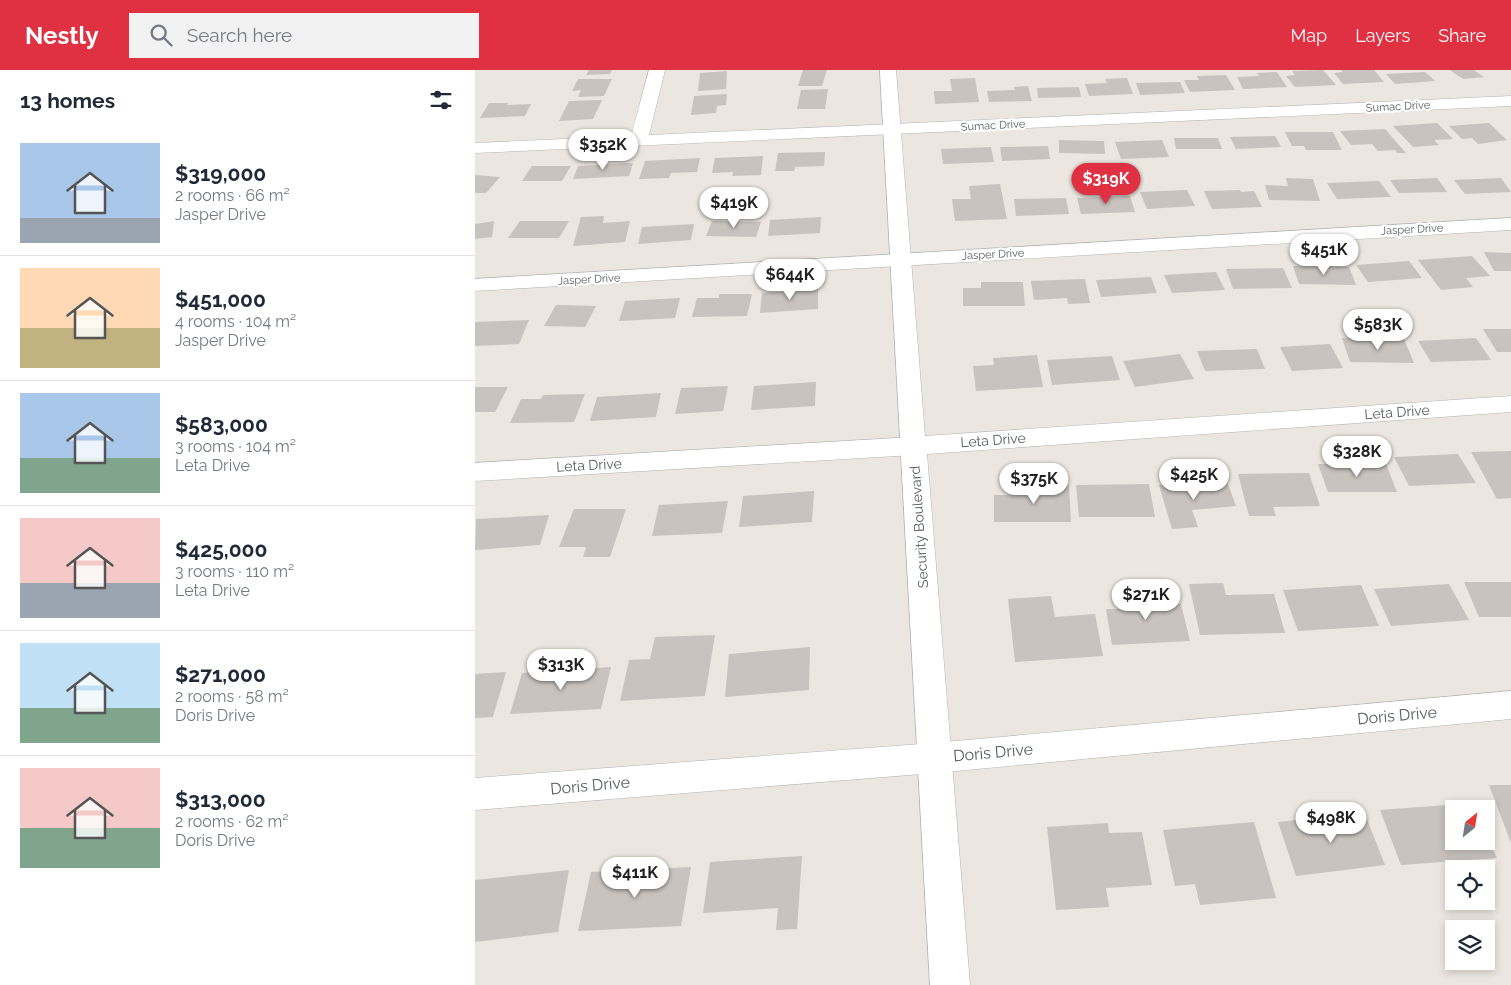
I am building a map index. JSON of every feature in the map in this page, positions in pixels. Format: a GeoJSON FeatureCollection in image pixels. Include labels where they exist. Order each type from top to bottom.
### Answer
{"type":"FeatureCollection","features":[{"type":"Feature","properties":{"kind":"street"},"geometry":{"type":"LineString","coordinates":[[639,140],[657,70]]}},
{"type":"Feature","properties":{"kind":"street","name":"Security Boulevard"},"geometry":{"type":"LineString","coordinates":[[888,70],[950,985]]}},
{"type":"Feature","properties":{"kind":"street","name":"Sumac Drive"},"geometry":{"type":"LineString","coordinates":[[475,148],[1511,101]]}},
{"type":"Feature","properties":{"kind":"street","name":"Jasper Drive"},"geometry":{"type":"LineString","coordinates":[[475,285],[863,264],[901,260],[1511,224]]}},
{"type":"Feature","properties":{"kind":"street","name":"Leta Drive"},"geometry":{"type":"LineString","coordinates":[[475,472],[913,446],[1511,404]]}},
{"type":"Feature","properties":{"kind":"street","name":"Doris Drive"},"geometry":{"type":"LineString","coordinates":[[475,794],[934,758],[1511,704]]}},
{"type":"Feature","properties":{"kind":"building"},"geometry":{"type":"Polygon","coordinates":[[[589,70],[612,70],[610,74],[586,75],[589,70]]]}},
{"type":"Feature","properties":{"kind":"building"},"geometry":{"type":"Polygon","coordinates":[[[803,70],[827,70],[822,86],[798,86],[803,70]]]}},
{"type":"Feature","properties":{"kind":"building"},"geometry":{"type":"Polygon","coordinates":[[[1323,70],[1336,85],[1295,87],[1286,76],[1295,75],[1292,71],[1323,70]]]}},
{"type":"Feature","properties":{"kind":"building"},"geometry":{"type":"Polygon","coordinates":[[[1341,70],[1374,70],[1384,82],[1343,84],[1334,73],[1343,72],[1341,70]]]}},
{"type":"Feature","properties":{"kind":"building"},"geometry":{"type":"Polygon","coordinates":[[[1450,70],[1474,70],[1484,77],[1463,79],[1450,70]]]}},
{"type":"Feature","properties":{"kind":"building"},"geometry":{"type":"Polygon","coordinates":[[[727,71],[726,89],[698,91],[700,73],[727,71]]]}},
{"type":"Feature","properties":{"kind":"building"},"geometry":{"type":"Polygon","coordinates":[[[1277,72],[1287,87],[1243,89],[1237,77],[1259,76],[1257,73],[1277,72]]]}},
{"type":"Feature","properties":{"kind":"building"},"geometry":{"type":"Polygon","coordinates":[[[1425,72],[1435,81],[1395,84],[1386,74],[1425,72]]]}},
{"type":"Feature","properties":{"kind":"building"},"geometry":{"type":"Polygon","coordinates":[[[1226,75],[1235,90],[1190,92],[1184,80],[1199,80],[1197,76],[1226,75]]]}},
{"type":"Feature","properties":{"kind":"building"},"geometry":{"type":"Polygon","coordinates":[[[975,78],[979,102],[935,104],[934,91],[952,91],[950,79],[975,78]]]}},
{"type":"Feature","properties":{"kind":"building"},"geometry":{"type":"Polygon","coordinates":[[[1127,78],[1133,94],[1089,96],[1085,84],[1107,83],[1105,79],[1127,78]]]}},
{"type":"Feature","properties":{"kind":"building"},"geometry":{"type":"Polygon","coordinates":[[[578,79],[612,79],[604,96],[578,97],[581,90],[572,91],[578,79]]]}},
{"type":"Feature","properties":{"kind":"building"},"geometry":{"type":"Polygon","coordinates":[[[1180,82],[1185,93],[1140,95],[1136,83],[1180,82]]]}},
{"type":"Feature","properties":{"kind":"building"},"geometry":{"type":"Polygon","coordinates":[[[1028,86],[1032,101],[989,102],[987,91],[1015,90],[1014,87],[1028,86]]]}},
{"type":"Feature","properties":{"kind":"building"},"geometry":{"type":"Polygon","coordinates":[[[1079,87],[1081,97],[1038,98],[1037,88],[1079,87]]]}},
{"type":"Feature","properties":{"kind":"building"},"geometry":{"type":"Polygon","coordinates":[[[828,89],[825,109],[797,109],[801,90],[828,89]]]}},
{"type":"Feature","properties":{"kind":"building"},"geometry":{"type":"Polygon","coordinates":[[[727,94],[726,105],[717,106],[716,113],[691,115],[694,96],[727,94]]]}},
{"type":"Feature","properties":{"kind":"building"},"geometry":{"type":"Polygon","coordinates":[[[602,100],[593,119],[559,121],[569,101],[602,100]]]}},
{"type":"Feature","properties":{"kind":"building"},"geometry":{"type":"Polygon","coordinates":[[[489,103],[508,103],[507,105],[531,104],[525,116],[480,118],[489,103]]]}},
{"type":"Feature","properties":{"kind":"building"},"geometry":{"type":"Polygon","coordinates":[[[1437,123],[1453,139],[1434,140],[1439,145],[1413,147],[1393,126],[1437,123]]]}},
{"type":"Feature","properties":{"kind":"building"},"geometry":{"type":"Polygon","coordinates":[[[1489,123],[1507,140],[1478,144],[1472,138],[1462,139],[1449,126],[1489,123]]]}},
{"type":"Feature","properties":{"kind":"building"},"geometry":{"type":"Polygon","coordinates":[[[1385,129],[1406,153],[1397,153],[1395,150],[1378,151],[1372,144],[1351,145],[1340,131],[1385,129]]]}},
{"type":"Feature","properties":{"kind":"building"},"geometry":{"type":"Polygon","coordinates":[[[1285,132],[1333,132],[1342,150],[1306,150],[1304,146],[1292,146],[1285,132]]]}},
{"type":"Feature","properties":{"kind":"building"},"geometry":{"type":"Polygon","coordinates":[[[1275,136],[1281,147],[1236,149],[1230,137],[1275,136]]]}},
{"type":"Feature","properties":{"kind":"building"},"geometry":{"type":"Polygon","coordinates":[[[1174,138],[1218,138],[1222,149],[1176,149],[1174,138]]]}},
{"type":"Feature","properties":{"kind":"building"},"geometry":{"type":"Polygon","coordinates":[[[1059,140],[1104,141],[1105,154],[1059,153],[1059,140]]]}},
{"type":"Feature","properties":{"kind":"building"},"geometry":{"type":"Polygon","coordinates":[[[1162,140],[1169,157],[1121,159],[1115,142],[1162,140]]]}},
{"type":"Feature","properties":{"kind":"building"},"geometry":{"type":"Polygon","coordinates":[[[1048,146],[1050,159],[1002,161],[1000,147],[1048,146]]]}},
{"type":"Feature","properties":{"kind":"building"},"geometry":{"type":"Polygon","coordinates":[[[991,147],[994,162],[943,164],[941,149],[991,147]]]}},
{"type":"Feature","properties":{"kind":"building"},"geometry":{"type":"Polygon","coordinates":[[[825,152],[824,166],[795,167],[794,171],[775,171],[778,153],[825,152]]]}},
{"type":"Feature","properties":{"kind":"building"},"geometry":{"type":"Polygon","coordinates":[[[763,156],[761,175],[732,176],[733,172],[712,173],[715,158],[763,156]]]}},
{"type":"Feature","properties":{"kind":"building"},"geometry":{"type":"Polygon","coordinates":[[[700,158],[697,172],[671,173],[669,178],[639,179],[645,161],[700,158]]]}},
{"type":"Feature","properties":{"kind":"building"},"geometry":{"type":"Polygon","coordinates":[[[633,163],[629,176],[573,179],[578,166],[633,163]]]}},
{"type":"Feature","properties":{"kind":"building"},"geometry":{"type":"Polygon","coordinates":[[[532,166],[571,166],[562,181],[522,181],[532,166]]]}},
{"type":"Feature","properties":{"kind":"building"},"geometry":{"type":"Polygon","coordinates":[[[475,175],[500,177],[486,193],[475,193],[475,175]]]}},
{"type":"Feature","properties":{"kind":"building"},"geometry":{"type":"Polygon","coordinates":[[[1286,178],[1313,179],[1320,201],[1269,200],[1265,185],[1288,186],[1286,178]]]}},
{"type":"Feature","properties":{"kind":"building"},"geometry":{"type":"Polygon","coordinates":[[[1437,178],[1447,192],[1399,193],[1390,180],[1437,178]]]}},
{"type":"Feature","properties":{"kind":"building"},"geometry":{"type":"Polygon","coordinates":[[[1501,178],[1511,192],[1465,194],[1454,180],[1501,178]]]}},
{"type":"Feature","properties":{"kind":"building"},"geometry":{"type":"Polygon","coordinates":[[[1379,181],[1391,197],[1337,199],[1327,183],[1379,181]]]}},
{"type":"Feature","properties":{"kind":"building"},"geometry":{"type":"Polygon","coordinates":[[[1000,184],[1007,219],[955,221],[952,199],[971,199],[969,186],[1000,184]]]}},
{"type":"Feature","properties":{"kind":"building"},"geometry":{"type":"Polygon","coordinates":[[[1187,190],[1195,206],[1147,209],[1140,192],[1187,190]]]}},
{"type":"Feature","properties":{"kind":"building"},"geometry":{"type":"Polygon","coordinates":[[[1240,190],[1241,192],[1254,191],[1262,207],[1212,209],[1204,191],[1240,190]]]}},
{"type":"Feature","properties":{"kind":"building"},"geometry":{"type":"Polygon","coordinates":[[[1130,196],[1135,212],[1081,214],[1077,198],[1130,196]]]}},
{"type":"Feature","properties":{"kind":"building"},"geometry":{"type":"Polygon","coordinates":[[[1066,198],[1069,214],[1016,216],[1014,199],[1066,198]]]}},
{"type":"Feature","properties":{"kind":"building"},"geometry":{"type":"Polygon","coordinates":[[[604,216],[603,223],[630,221],[625,242],[573,246],[581,217],[604,216]]]}},
{"type":"Feature","properties":{"kind":"building"},"geometry":{"type":"Polygon","coordinates":[[[821,217],[820,233],[768,236],[770,220],[821,217]]]}},
{"type":"Feature","properties":{"kind":"building"},"geometry":{"type":"Polygon","coordinates":[[[494,221],[492,237],[475,239],[475,224],[494,221]]]}},
{"type":"Feature","properties":{"kind":"building"},"geometry":{"type":"Polygon","coordinates":[[[520,221],[569,221],[559,238],[508,238],[520,221]]]}},
{"type":"Feature","properties":{"kind":"building"},"geometry":{"type":"Polygon","coordinates":[[[712,221],[761,222],[756,237],[706,236],[712,221]]]}},
{"type":"Feature","properties":{"kind":"building"},"geometry":{"type":"Polygon","coordinates":[[[694,224],[691,240],[638,244],[642,227],[694,224]]]}},
{"type":"Feature","properties":{"kind":"building"},"geometry":{"type":"Polygon","coordinates":[[[1484,252],[1511,253],[1511,271],[1494,271],[1484,252]]]}},
{"type":"Feature","properties":{"kind":"building"},"geometry":{"type":"Polygon","coordinates":[[[1472,256],[1490,276],[1466,278],[1473,287],[1441,290],[1418,260],[1472,256]]]}},
{"type":"Feature","properties":{"kind":"building"},"geometry":{"type":"Polygon","coordinates":[[[1409,261],[1422,278],[1368,282],[1356,265],[1409,261]]]}},
{"type":"Feature","properties":{"kind":"building"},"geometry":{"type":"Polygon","coordinates":[[[1293,266],[1349,267],[1356,285],[1299,284],[1293,266]]]}},
{"type":"Feature","properties":{"kind":"building"},"geometry":{"type":"Polygon","coordinates":[[[1283,268],[1292,288],[1233,289],[1226,269],[1283,268]]]}},
{"type":"Feature","properties":{"kind":"building"},"geometry":{"type":"Polygon","coordinates":[[[1216,272],[1225,290],[1172,293],[1164,275],[1216,272]]]}},
{"type":"Feature","properties":{"kind":"building"},"geometry":{"type":"Polygon","coordinates":[[[1151,277],[1157,293],[1101,297],[1096,280],[1151,277]]]}},
{"type":"Feature","properties":{"kind":"building"},"geometry":{"type":"Polygon","coordinates":[[[1085,279],[1090,303],[1068,304],[1067,298],[1034,300],[1031,281],[1085,279]]]}},
{"type":"Feature","properties":{"kind":"building"},"geometry":{"type":"Polygon","coordinates":[[[981,282],[1023,282],[1025,306],[963,306],[963,288],[981,288],[981,282]]]}},
{"type":"Feature","properties":{"kind":"building"},"geometry":{"type":"Polygon","coordinates":[[[818,289],[818,309],[760,313],[762,293],[818,289]]]}},
{"type":"Feature","properties":{"kind":"building"},"geometry":{"type":"Polygon","coordinates":[[[719,294],[752,294],[747,316],[692,317],[697,298],[719,298],[719,294]]]}},
{"type":"Feature","properties":{"kind":"building"},"geometry":{"type":"Polygon","coordinates":[[[680,298],[675,318],[619,321],[625,301],[680,298]]]}},
{"type":"Feature","properties":{"kind":"building"},"geometry":{"type":"Polygon","coordinates":[[[556,305],[596,306],[585,327],[544,326],[556,305]]]}},
{"type":"Feature","properties":{"kind":"building"},"geometry":{"type":"Polygon","coordinates":[[[529,320],[519,344],[475,346],[475,322],[529,320]]]}},
{"type":"Feature","properties":{"kind":"building"},"geometry":{"type":"Polygon","coordinates":[[[1483,329],[1511,329],[1511,352],[1497,352],[1483,329]]]}},
{"type":"Feature","properties":{"kind":"building"},"geometry":{"type":"Polygon","coordinates":[[[1342,338],[1404,339],[1414,363],[1350,362],[1342,338]]]}},
{"type":"Feature","properties":{"kind":"building"},"geometry":{"type":"Polygon","coordinates":[[[1476,338],[1491,360],[1431,362],[1418,341],[1476,338]]]}},
{"type":"Feature","properties":{"kind":"building"},"geometry":{"type":"Polygon","coordinates":[[[1330,344],[1343,368],[1292,371],[1280,347],[1330,344]]]}},
{"type":"Feature","properties":{"kind":"building"},"geometry":{"type":"Polygon","coordinates":[[[1257,349],[1265,369],[1205,371],[1197,351],[1257,349]]]}},
{"type":"Feature","properties":{"kind":"building"},"geometry":{"type":"Polygon","coordinates":[[[1180,354],[1194,379],[1135,387],[1123,361],[1180,354]]]}},
{"type":"Feature","properties":{"kind":"building"},"geometry":{"type":"Polygon","coordinates":[[[1037,355],[1043,387],[976,391],[973,366],[994,365],[993,358],[1037,355]]]}},
{"type":"Feature","properties":{"kind":"building"},"geometry":{"type":"Polygon","coordinates":[[[1112,356],[1120,380],[1052,385],[1047,360],[1112,356]]]}},
{"type":"Feature","properties":{"kind":"building"},"geometry":{"type":"Polygon","coordinates":[[[816,382],[815,406],[751,410],[754,386],[816,382]]]}},
{"type":"Feature","properties":{"kind":"building"},"geometry":{"type":"Polygon","coordinates":[[[728,386],[723,411],[675,414],[681,388],[728,386]]]}},
{"type":"Feature","properties":{"kind":"building"},"geometry":{"type":"Polygon","coordinates":[[[475,387],[508,387],[495,412],[475,412],[475,387]]]}},
{"type":"Feature","properties":{"kind":"building"},"geometry":{"type":"Polygon","coordinates":[[[661,393],[656,417],[590,421],[597,397],[661,393]]]}},
{"type":"Feature","properties":{"kind":"building"},"geometry":{"type":"Polygon","coordinates":[[[585,394],[574,422],[510,423],[521,399],[541,399],[543,395],[585,394]]]}},
{"type":"Feature","properties":{"kind":"building"},"geometry":{"type":"Polygon","coordinates":[[[1511,451],[1511,498],[1497,499],[1471,452],[1511,451]]]}},
{"type":"Feature","properties":{"kind":"building"},"geometry":{"type":"Polygon","coordinates":[[[1458,454],[1476,483],[1409,486],[1394,457],[1458,454]]]}},
{"type":"Feature","properties":{"kind":"building"},"geometry":{"type":"Polygon","coordinates":[[[1318,464],[1386,464],[1397,492],[1328,492],[1318,464]]]}},
{"type":"Feature","properties":{"kind":"building"},"geometry":{"type":"Polygon","coordinates":[[[1309,473],[1320,506],[1273,507],[1276,516],[1249,516],[1238,474],[1309,473]]]}},
{"type":"Feature","properties":{"kind":"building"},"geometry":{"type":"Polygon","coordinates":[[[1227,481],[1236,506],[1192,510],[1198,527],[1172,529],[1159,485],[1227,481]]]}},
{"type":"Feature","properties":{"kind":"building"},"geometry":{"type":"Polygon","coordinates":[[[1149,484],[1155,517],[1079,517],[1076,485],[1149,484]]]}},
{"type":"Feature","properties":{"kind":"building"},"geometry":{"type":"Polygon","coordinates":[[[1018,485],[1069,485],[1071,522],[994,522],[994,495],[1018,495],[1018,485]]]}},
{"type":"Feature","properties":{"kind":"building"},"geometry":{"type":"Polygon","coordinates":[[[814,491],[812,522],[739,527],[743,496],[814,491]]]}},
{"type":"Feature","properties":{"kind":"building"},"geometry":{"type":"Polygon","coordinates":[[[728,501],[722,533],[652,536],[659,505],[728,501]]]}},
{"type":"Feature","properties":{"kind":"building"},"geometry":{"type":"Polygon","coordinates":[[[574,509],[626,509],[610,557],[583,557],[586,547],[559,547],[574,509]]]}},
{"type":"Feature","properties":{"kind":"building"},"geometry":{"type":"Polygon","coordinates":[[[549,515],[540,545],[475,550],[476,519],[549,515]]]}},
{"type":"Feature","properties":{"kind":"building"},"geometry":{"type":"Polygon","coordinates":[[[1464,582],[1511,582],[1511,617],[1479,617],[1464,582]]]}},
{"type":"Feature","properties":{"kind":"building"},"geometry":{"type":"Polygon","coordinates":[[[1223,583],[1226,595],[1274,594],[1285,633],[1200,635],[1189,584],[1223,583]]]}},
{"type":"Feature","properties":{"kind":"building"},"geometry":{"type":"Polygon","coordinates":[[[1449,584],[1469,620],[1391,626],[1374,589],[1449,584]]]}},
{"type":"Feature","properties":{"kind":"building"},"geometry":{"type":"Polygon","coordinates":[[[1361,585],[1379,626],[1298,631],[1283,590],[1361,585]]]}},
{"type":"Feature","properties":{"kind":"building"},"geometry":{"type":"Polygon","coordinates":[[[1152,591],[1155,605],[1181,604],[1190,641],[1112,645],[1106,609],[1120,609],[1117,593],[1152,591]]]}},
{"type":"Feature","properties":{"kind":"building"},"geometry":{"type":"Polygon","coordinates":[[[1051,596],[1055,617],[1095,614],[1103,656],[1015,662],[1008,599],[1051,596]]]}},
{"type":"Feature","properties":{"kind":"building"},"geometry":{"type":"Polygon","coordinates":[[[715,635],[705,696],[620,701],[629,660],[650,659],[655,637],[715,635]]]}},
{"type":"Feature","properties":{"kind":"building"},"geometry":{"type":"Polygon","coordinates":[[[810,647],[809,690],[725,697],[729,654],[810,647]]]}},
{"type":"Feature","properties":{"kind":"building"},"geometry":{"type":"Polygon","coordinates":[[[611,667],[601,709],[510,714],[522,673],[611,667]]]}},
{"type":"Feature","properties":{"kind":"building"},"geometry":{"type":"Polygon","coordinates":[[[506,672],[493,717],[475,718],[475,674],[506,672]]]}},
{"type":"Feature","properties":{"kind":"building"},"geometry":{"type":"Polygon","coordinates":[[[1489,785],[1511,785],[1511,843],[1495,800],[1489,785]]]}},
{"type":"Feature","properties":{"kind":"building"},"geometry":{"type":"Polygon","coordinates":[[[1445,805],[1445,850],[1493,850],[1497,858],[1445,860],[1445,862],[1401,865],[1380,810],[1445,805]]]}},
{"type":"Feature","properties":{"kind":"building"},"geometry":{"type":"Polygon","coordinates":[[[1364,812],[1385,865],[1296,876],[1278,822],[1364,812]]]}},
{"type":"Feature","properties":{"kind":"building"},"geometry":{"type":"Polygon","coordinates":[[[1254,822],[1276,898],[1200,905],[1195,884],[1175,886],[1163,830],[1254,822]]]}},
{"type":"Feature","properties":{"kind":"building"},"geometry":{"type":"Polygon","coordinates":[[[1108,823],[1109,833],[1142,832],[1152,885],[1106,888],[1109,907],[1056,910],[1047,827],[1108,823]]]}},
{"type":"Feature","properties":{"kind":"building"},"geometry":{"type":"Polygon","coordinates":[[[802,856],[797,929],[776,930],[778,908],[703,913],[710,862],[802,856]]]}},
{"type":"Feature","properties":{"kind":"building"},"geometry":{"type":"Polygon","coordinates":[[[691,867],[681,926],[578,931],[591,872],[691,867]]]}},
{"type":"Feature","properties":{"kind":"building"},"geometry":{"type":"Polygon","coordinates":[[[569,870],[558,932],[475,942],[475,880],[569,870]]]}}]}
